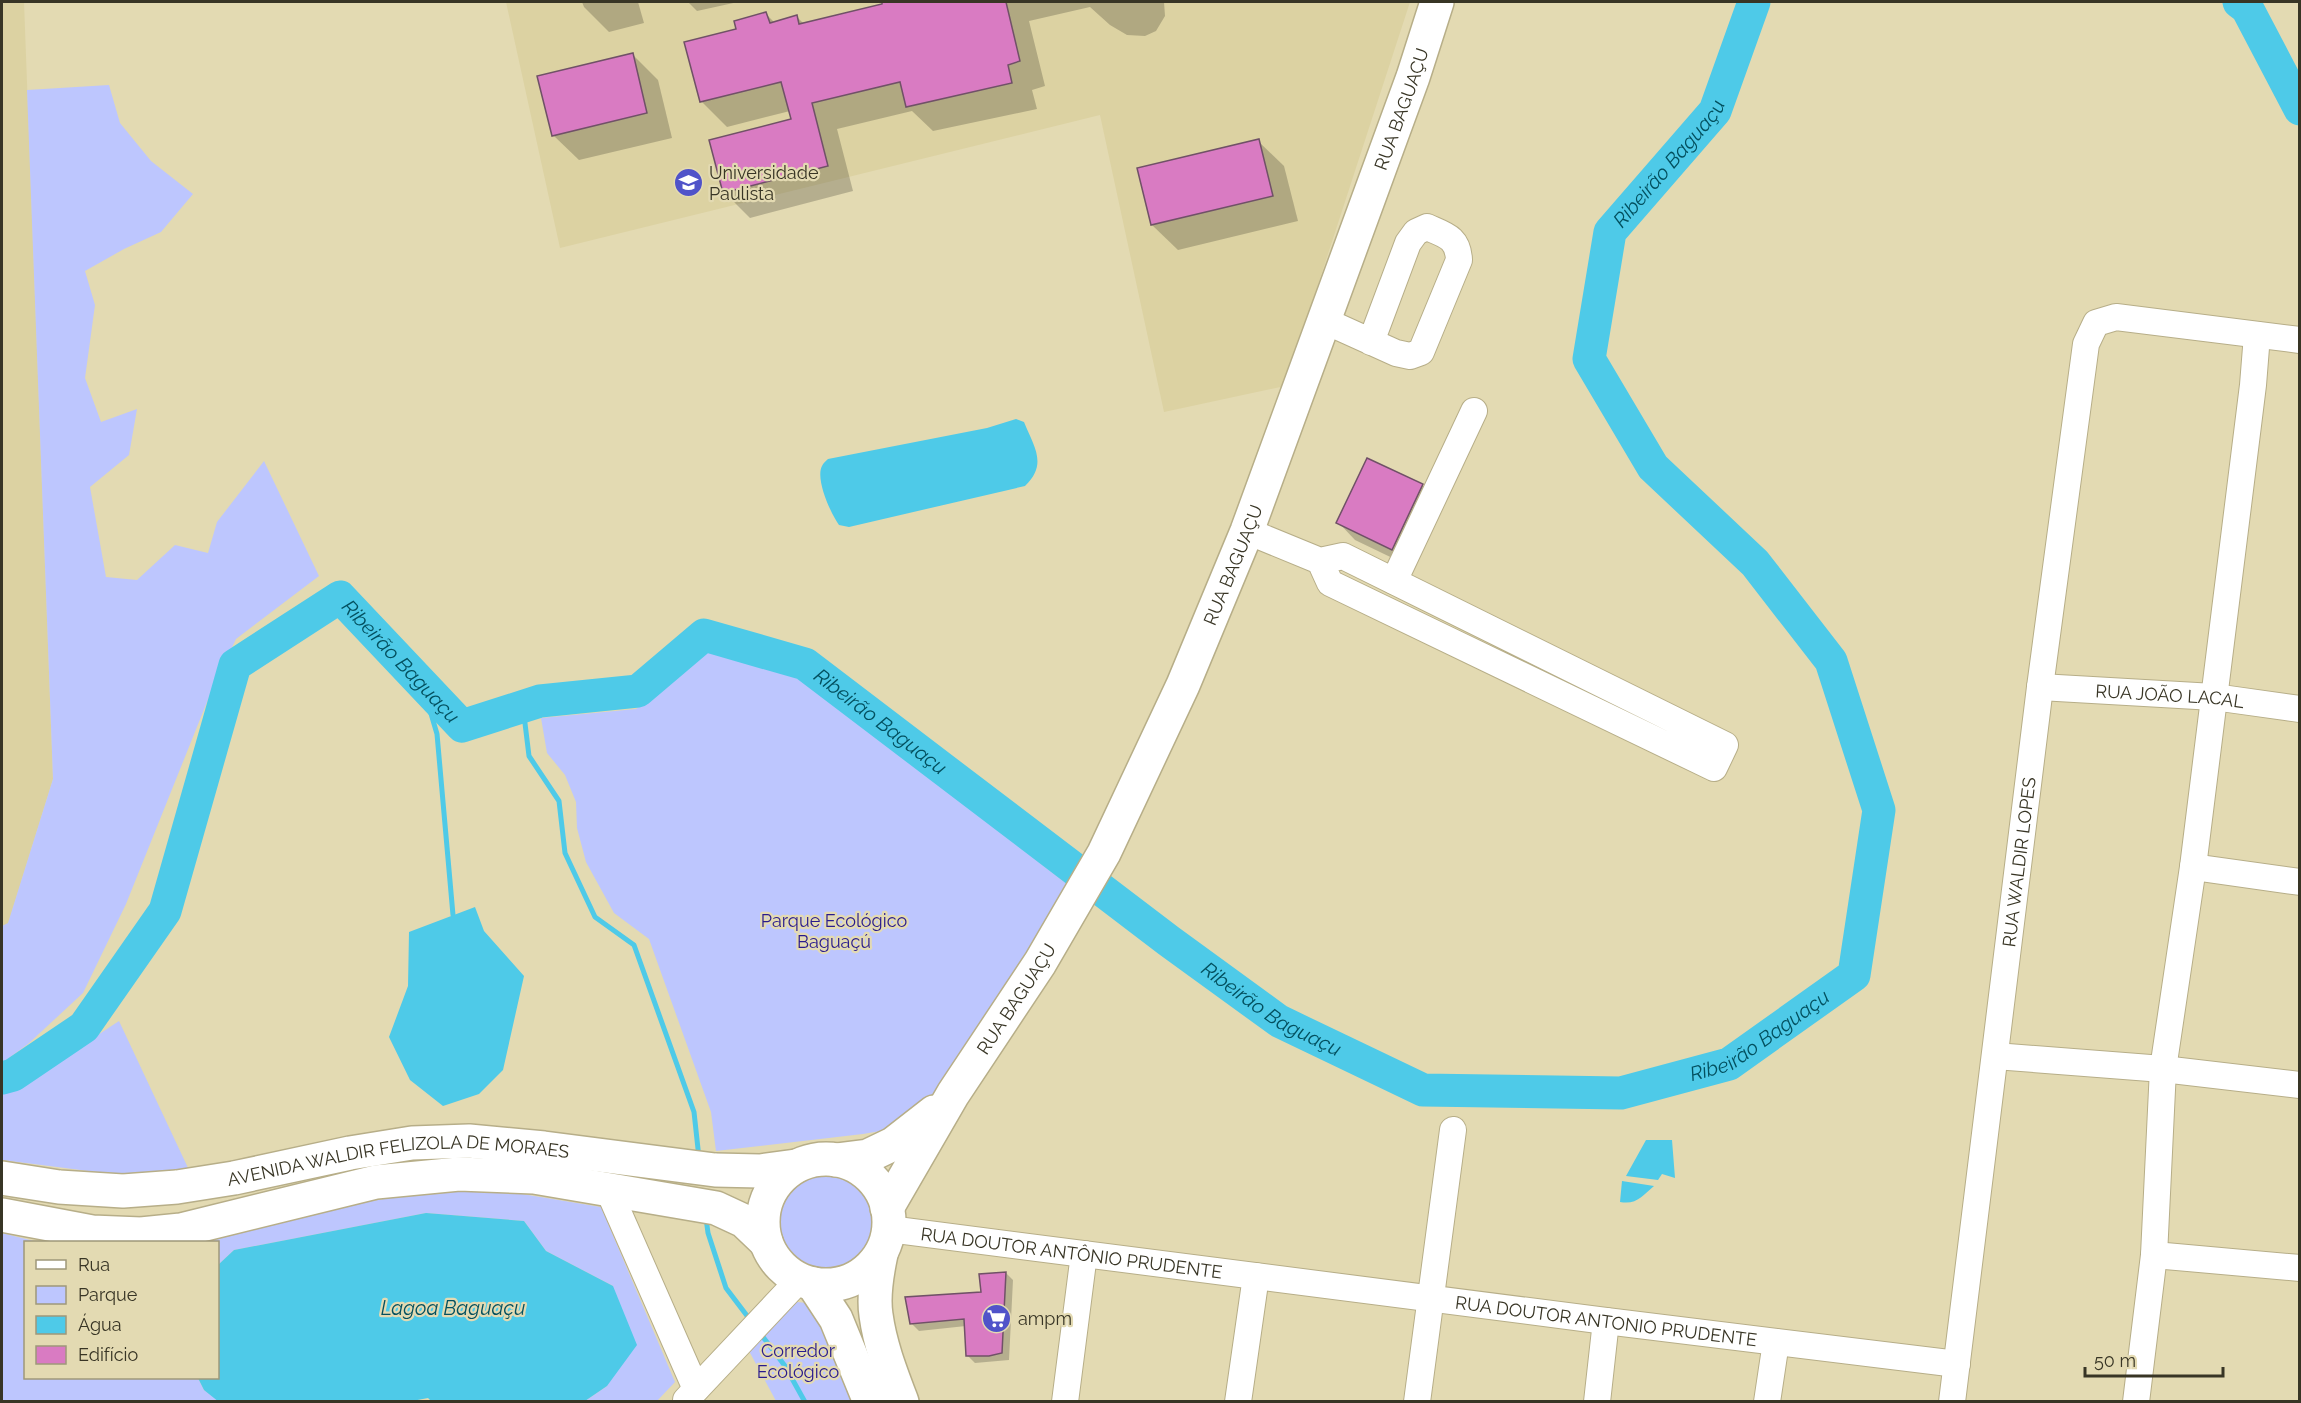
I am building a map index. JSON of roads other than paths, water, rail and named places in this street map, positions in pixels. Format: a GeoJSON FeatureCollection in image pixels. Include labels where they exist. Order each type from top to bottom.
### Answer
{"type":"FeatureCollection","features":[{"type":"Feature","properties":{"kind":"main road","name":"RUA BAGUAÇU"},"geometry":{"type":"LineString","coordinates":[[953,1094],[1040,963],[1104,853],[1183,685],[1247,531],[1413,77],[1437,2]]}},
{"type":"Feature","properties":{"kind":"main road"},"geometry":{"type":"LineString","coordinates":[[870,1401],[836,1319],[806,1282],[779,1264],[766,1242],[763,1220],[767,1199],[779,1180],[796,1166],[816,1160],[868,1156],[893,1144],[929,1117],[953,1094]]}},
{"type":"Feature","properties":{"kind":"main road"},"geometry":{"type":"LineString","coordinates":[[806,1282],[833,1286],[852,1280],[868,1269],[953,1094]]}},
{"type":"Feature","properties":{"kind":"main road","name":"AVENIDA WALDIR FELIZOLA DE MORAES"},"geometry":{"type":"LineString","coordinates":[[2,1178],[59,1188],[123,1191],[177,1188],[350,1153],[412,1143],[470,1141],[699,1168],[760,1171],[796,1166]]}},
{"type":"Feature","properties":{"kind":"main road"},"geometry":{"type":"LineString","coordinates":[[836,1160],[854,1166],[869,1176],[880,1190],[886,1230],[877,1276],[875,1313],[883,1351],[902,1401]]}},
{"type":"Feature","properties":{"kind":"main road","name":"AVENIDA WALDIR FELIZOLA DE MORAES"},"geometry":{"type":"LineString","coordinates":[[2,1215],[92,1232],[141,1234],[181,1230],[376,1182],[459,1174],[534,1177],[700,1205],[744,1221],[766,1242]]}},
{"type":"Feature","properties":{"kind":"main road"},"geometry":{"type":"LineString","coordinates":[[51,1224],[59,1188]]}},
{"type":"Feature","properties":{"kind":"main road"},"geometry":{"type":"LineString","coordinates":[[177,1188],[181,1230]]}},
{"type":"Feature","properties":{"kind":"street"},"geometry":{"type":"LineString","coordinates":[[1323,320],[1396,354],[1410,356],[1421,352],[1459,260],[1458,248],[1449,236],[1427,226],[1416,232],[1408,243],[1371,342]]}},
{"type":"Feature","properties":{"kind":"street","name":"RUA WALDIR LOPES"},"geometry":{"type":"LineString","coordinates":[[1952,1401],[2040,687],[2086,344],[2096,323],[2116,317],[2257,335]]}},
{"type":"Feature","properties":{"kind":"street"},"geometry":{"type":"LineString","coordinates":[[2136,1401],[2154,1255],[2163,1069],[2193,867],[2253,385],[2257,335],[2300,340]]}},
{"type":"Feature","properties":{"kind":"street"},"geometry":{"type":"LineString","coordinates":[[1394,581],[1474,411]]}},
{"type":"Feature","properties":{"kind":"street"},"geometry":{"type":"LineString","coordinates":[[1247,531],[1320,561],[1343,556],[1725,745],[1713,768],[1330,583],[1320,561]]}},
{"type":"Feature","properties":{"kind":"street"},"geometry":{"type":"LineString","coordinates":[[1478,654],[1490,629]]}},
{"type":"Feature","properties":{"kind":"street","name":"RUA JOÃO LACAL"},"geometry":{"type":"LineString","coordinates":[[2040,687],[2214,697],[2300,709]]}},
{"type":"Feature","properties":{"kind":"street"},"geometry":{"type":"LineString","coordinates":[[1628,726],[1639,702]]}},
{"type":"Feature","properties":{"kind":"street"},"geometry":{"type":"LineString","coordinates":[[2193,867],[2300,882]]}},
{"type":"Feature","properties":{"kind":"street"},"geometry":{"type":"LineString","coordinates":[[1995,1056],[2163,1069],[2300,1085]]}},
{"type":"Feature","properties":{"kind":"street"},"geometry":{"type":"LineString","coordinates":[[1417,1401],[1453,1130]]}},
{"type":"Feature","properties":{"kind":"street"},"geometry":{"type":"LineString","coordinates":[[608,1189],[690,1395],[775,1305],[806,1282]]}},
{"type":"Feature","properties":{"kind":"street","name":"RUA DOUTOR ANTÔNIO PRUDENTE"},"geometry":{"type":"LineString","coordinates":[[886,1230],[1256,1276]]}},
{"type":"Feature","properties":{"kind":"street"},"geometry":{"type":"LineString","coordinates":[[1065,1401],[1084,1254]]}},
{"type":"Feature","properties":{"kind":"street"},"geometry":{"type":"LineString","coordinates":[[2154,1255],[2300,1268]]}},
{"type":"Feature","properties":{"kind":"street"},"geometry":{"type":"LineString","coordinates":[[1238,1401],[1256,1276]]}},
{"type":"Feature","properties":{"kind":"street","name":"RUA DOUTOR ANTONIO PRUDENTE"},"geometry":{"type":"LineString","coordinates":[[1256,1276],[1957,1364]]}},
{"type":"Feature","properties":{"kind":"street"},"geometry":{"type":"LineString","coordinates":[[1597,1401],[1606,1321]]}},
{"type":"Feature","properties":{"kind":"street"},"geometry":{"type":"LineString","coordinates":[[1767,1401],[1776,1342]]}},
{"type":"Feature","properties":{"kind":"water"},"geometry":{"type":"Polygon","coordinates":[[[1016,419],[1024,422],[1037,455],[1036,470],[1025,486],[849,527],[839,525],[832,513],[822,487],[820,472],[828,459],[987,428],[1016,419]]]}},
{"type":"Feature","properties":{"kind":"water"},"geometry":{"type":"Polygon","coordinates":[[[475,907],[484,931],[524,976],[503,1070],[479,1094],[443,1106],[410,1080],[389,1037],[408,986],[409,932],[475,907]]]}},
{"type":"Feature","properties":{"kind":"water"},"geometry":{"type":"Polygon","coordinates":[[[1646,1140],[1672,1140],[1675,1178],[1662,1174],[1658,1180],[1626,1176],[1646,1140]]]}},
{"type":"Feature","properties":{"kind":"water"},"geometry":{"type":"Polygon","coordinates":[[[1622,1181],[1654,1186],[1635,1201],[1626,1203],[1620,1202],[1622,1181]]]}},
{"type":"Feature","properties":{"kind":"water","name":"Lagoa Baguaçu"},"geometry":{"type":"Polygon","coordinates":[[[426,1213],[524,1221],[546,1251],[613,1286],[637,1345],[607,1386],[585,1401],[432,1402],[428,1398],[407,1402],[219,1402],[204,1390],[198,1379],[219,1379],[219,1264],[234,1250],[426,1213]]]}},
{"type":"Feature","properties":{"kind":"waterway","name":"Ribeirão Baguaçu"},"geometry":{"type":"LineString","coordinates":[[2,1078],[13,1075],[84,1027],[165,911],[235,665],[340,597],[462,726],[540,701],[638,691],[704,635],[805,664],[1169,941],[1279,1021],[1423,1090],[1621,1093],[1729,1064],[1854,975],[1879,810],[1831,661],[1755,563],[1653,467],[1589,359],[1610,232],[1715,111],[1754,2]]}},
{"type":"Feature","properties":{"kind":"waterway","name":"Ribeirão Baguaçu"},"geometry":{"type":"LineString","coordinates":[[2239,2],[2247,8],[2300,109]]}},
{"type":"Feature","properties":{"kind":"waterway"},"geometry":{"type":"LineString","coordinates":[[422,683],[437,734],[453,915]]}},
{"type":"Feature","properties":{"kind":"waterway"},"geometry":{"type":"LineString","coordinates":[[523,707],[529,756],[559,801],[565,853],[595,917],[634,945],[694,1112],[699,1158]]}},
{"type":"Feature","properties":{"kind":"waterway"},"geometry":{"type":"LineString","coordinates":[[706,1218],[708,1233],[726,1288],[751,1321]]}},
{"type":"Feature","properties":{"kind":"waterway"},"geometry":{"type":"LineString","coordinates":[[760,1333],[785,1366],[805,1402]]}},
{"type":"Feature","properties":{"kind":"place","name":"Universidade Paulista"},"geometry":{"type":"Point","coordinates":[688,182]}},
{"type":"Feature","properties":{"kind":"place","name":"ampm"},"geometry":{"type":"Point","coordinates":[997,1318]}},
{"type":"Feature","properties":{"kind":"park label","name":"Parque Ecológico Baguaçú"},"geometry":{"type":"Point","coordinates":[834,930]}},
{"type":"Feature","properties":{"kind":"park label","name":"Corredor Ecológico"},"geometry":{"type":"Point","coordinates":[798,1360]}}]}
